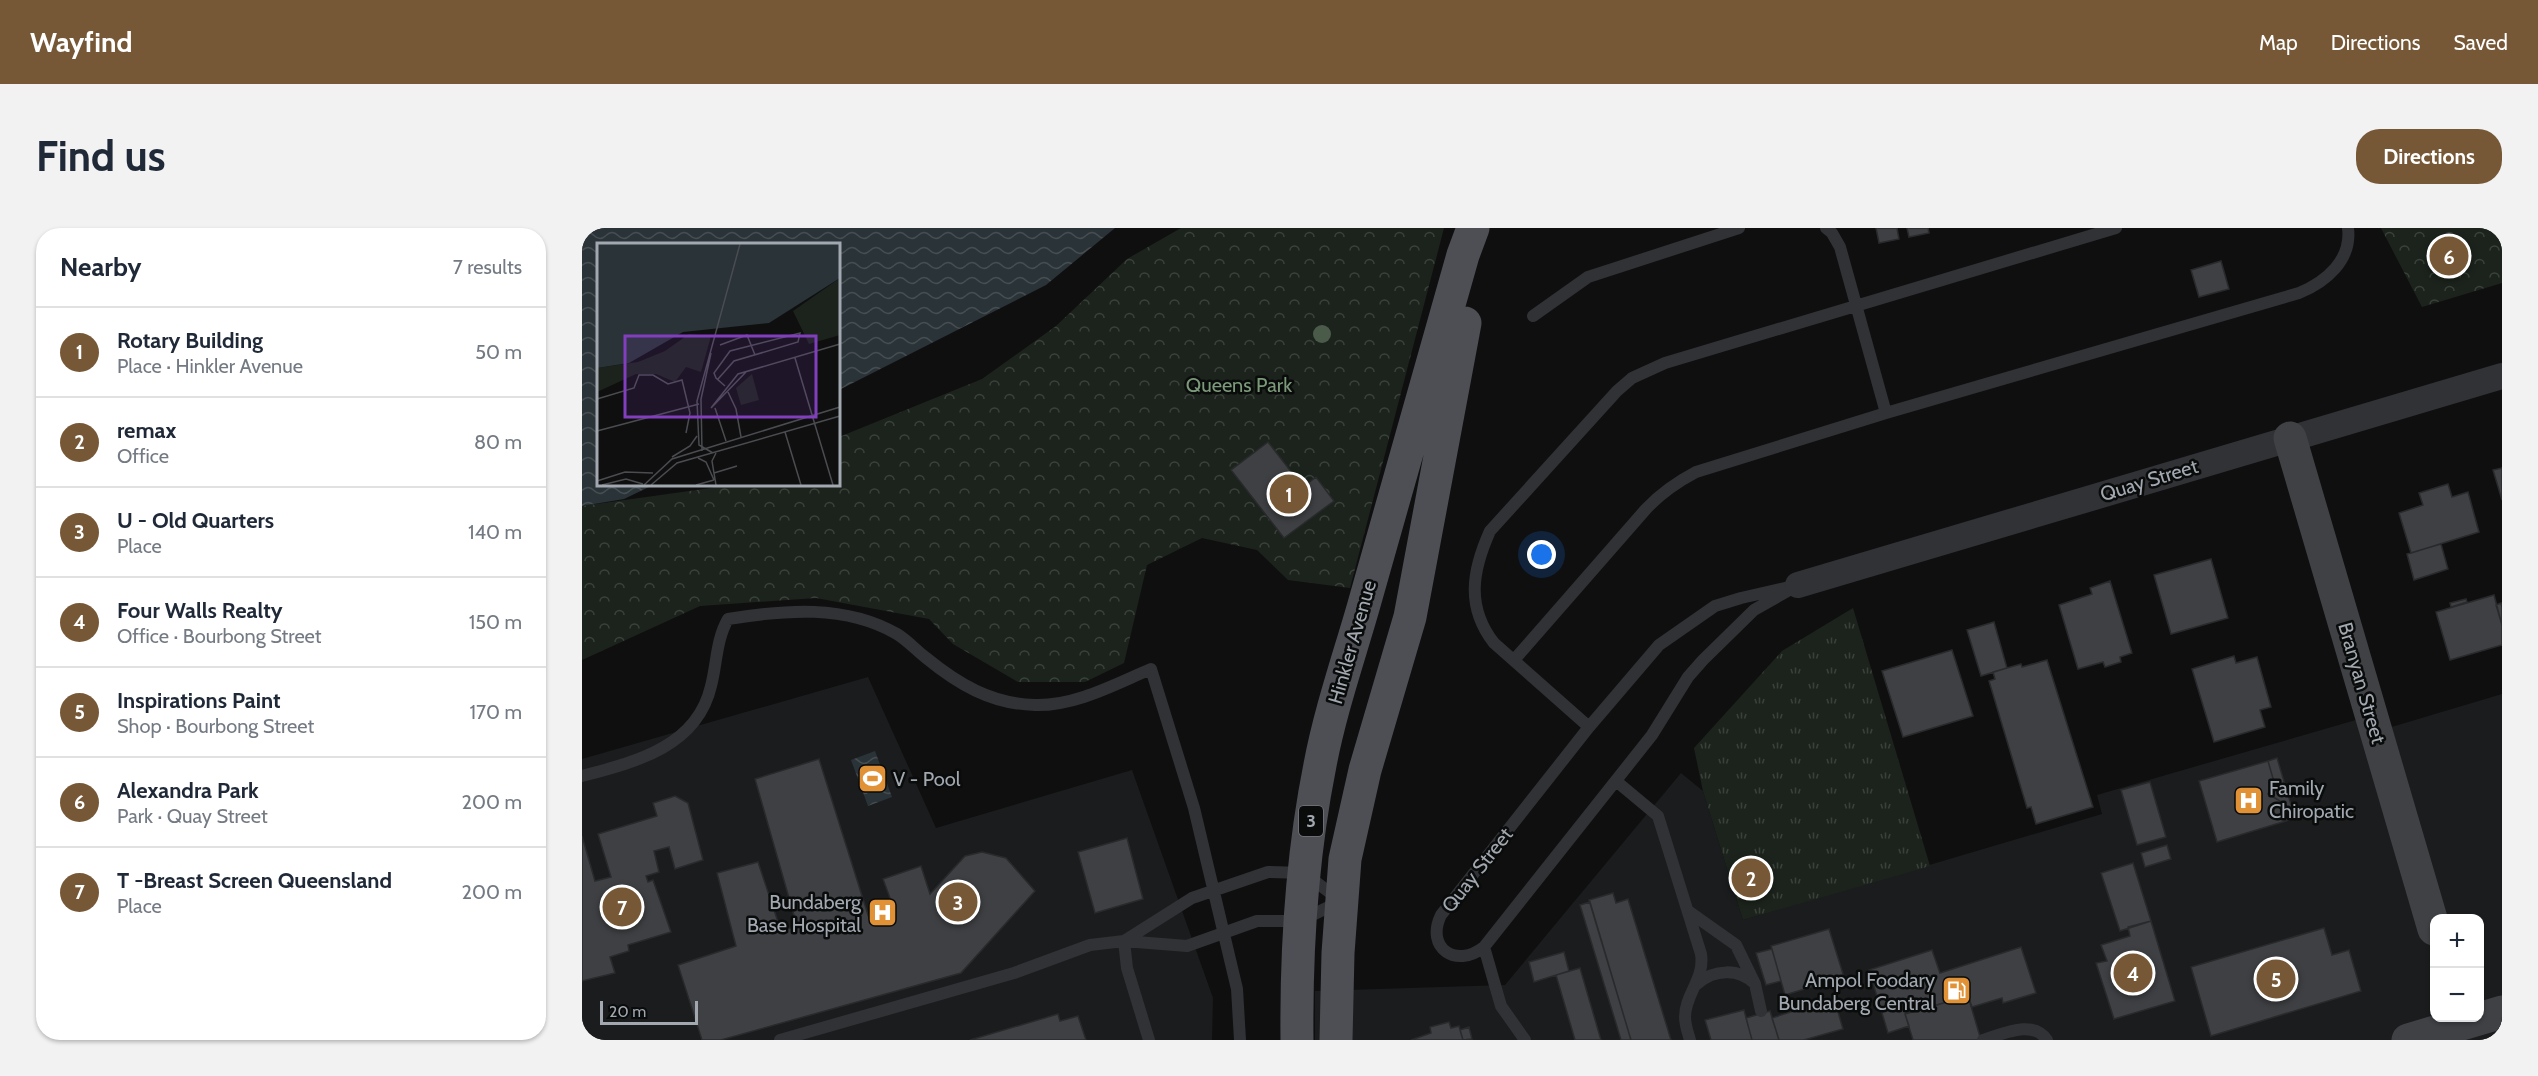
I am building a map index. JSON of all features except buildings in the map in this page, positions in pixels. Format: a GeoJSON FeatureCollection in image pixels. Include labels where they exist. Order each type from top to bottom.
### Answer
{"type":"FeatureCollection","features":[{"type":"Feature","properties":{"kind":"main road","name":"3"},"geometry":{"type":"LineString","coordinates":[[1336,1040],[1341,901],[1345,859],[1355,809],[1410,617],[1456,360],[1472,248],[1486,228]]}},
{"type":"Feature","properties":{"kind":"main road","name":"Hinkler Avenue"},"geometry":{"type":"LineString","coordinates":[[1297,1040],[1300,921],[1304,873],[1320,765],[1336,696],[1472,248]]}},
{"type":"Feature","properties":{"kind":"street","name":"Quay Street"},"geometry":{"type":"LineString","coordinates":[[1798,585],[2502,376]]}},
{"type":"Feature","properties":{"kind":"street","name":"Branyan Street"},"geometry":{"type":"LineString","coordinates":[[2290,438],[2430,915]]}},
{"type":"Feature","properties":{"kind":"street"},"geometry":{"type":"LineString","coordinates":[[2408,1040],[2464,1027],[2502,1012]]}},
{"type":"Feature","properties":{"kind":"lane"},"geometry":{"type":"LineString","coordinates":[[1533,316],[1588,277],[1738,228]]}},
{"type":"Feature","properties":{"kind":"lane"},"geometry":{"type":"LineString","coordinates":[[1826,228],[1833,233],[1840,247],[1858,304],[1886,413]]}},
{"type":"Feature","properties":{"kind":"lane"},"geometry":{"type":"LineString","coordinates":[[1589,727],[1494,643],[1484,630],[1477,613],[1474,592],[1482,549],[1490,531],[1617,391],[1646,370],[1665,363],[2116,228]]}},
{"type":"Feature","properties":{"kind":"lane"},"geometry":{"type":"LineString","coordinates":[[1514,660],[1646,509],[1680,481],[1714,466],[1886,413],[2299,293],[2325,279],[2343,258],[2347,246],[2348,228]]}},
{"type":"Feature","properties":{"kind":"lane","name":"Quay Street"},"geometry":{"type":"LineString","coordinates":[[1798,585],[1754,610],[1688,677],[1652,735],[1484,947],[1476,954],[1465,957],[1454,956],[1445,951],[1439,944],[1436,934],[1437,923],[1441,915],[1589,727],[1659,645],[1714,606],[1798,585]]}},
{"type":"Feature","properties":{"kind":"lane"},"geometry":{"type":"LineString","coordinates":[[582,776],[645,758],[674,743],[691,726],[704,707],[711,689],[720,634],[728,619],[808,611],[837,614],[862,620],[898,635],[950,677],[969,689],[990,698],[1014,704],[1059,703],[1086,696],[1151,669],[1194,808],[1238,998],[1240,1040]]}},
{"type":"Feature","properties":{"kind":"lane"},"geometry":{"type":"LineString","coordinates":[[1616,781],[1659,816],[1703,963],[1684,1018],[1690,1040]]}},
{"type":"Feature","properties":{"kind":"lane"},"geometry":{"type":"LineString","coordinates":[[780,1040],[1014,973],[1090,945],[1124,941],[1187,946],[1257,921],[1300,921],[1341,901],[1304,873],[1268,872],[1213,889],[1186,901],[1124,941]]}},
{"type":"Feature","properties":{"kind":"lane"},"geometry":{"type":"LineString","coordinates":[[1688,911],[1736,945],[1755,984],[1761,1011]]}},
{"type":"Feature","properties":{"kind":"lane"},"geometry":{"type":"LineString","coordinates":[[1124,941],[1127,968],[1149,1040]]}},
{"type":"Feature","properties":{"kind":"lane"},"geometry":{"type":"LineString","coordinates":[[1484,947],[1501,1006],[1525,1040]]}},
{"type":"Feature","properties":{"kind":"lane"},"geometry":{"type":"LineString","coordinates":[[1696,984],[1705,976],[1722,972],[1742,975],[1755,984]]}},
{"type":"Feature","properties":{"kind":"lane"},"geometry":{"type":"LineString","coordinates":[[1983,1040],[2030,1029],[2039,1031],[2046,1040]]}},
{"type":"Feature","properties":{"kind":"shaded area","name":"Bundaberg Base Hospital"},"geometry":{"type":"Polygon","coordinates":[[[868,677],[936,828],[1132,770],[1213,998],[1212,1040],[582,1040],[582,759],[868,677]]]}},
{"type":"Feature","properties":{"kind":"shaded area"},"geometry":{"type":"Polygon","coordinates":[[[2502,694],[2502,1040],[1315,1040],[1315,991],[1505,985],[1681,773],[1703,791],[1743,920],[2102,814],[2097,795],[2373,715],[2378,731],[2502,694]]]}},
{"type":"Feature","properties":{"kind":"green space","name":"Queens Park"},"geometry":{"type":"Polygon","coordinates":[[[1181,228],[1444,228],[1350,588],[1288,580],[1257,550],[1202,538],[1147,565],[1124,663],[1085,682],[1018,682],[953,644],[929,619],[816,598],[700,606],[582,660],[582,506],[716,486],[840,486],[840,437],[982,379],[1056,326],[1127,259],[1181,228]]]}},
{"type":"Feature","properties":{"kind":"green space"},"geometry":{"type":"Polygon","coordinates":[[[2381,228],[2502,228],[2502,283],[2422,307],[2381,228]]]}},
{"type":"Feature","properties":{"kind":"green space"},"geometry":{"type":"Polygon","coordinates":[[[1853,608],[1930,866],[1743,920],[1703,791],[1694,748],[1782,651],[1853,608]]]}},
{"type":"Feature","properties":{"kind":"water"},"geometry":{"type":"Polygon","coordinates":[[[582,228],[1115,228],[1046,285],[840,389],[840,243],[597,243],[597,486],[651,486],[624,499],[582,506],[582,228]]]}},
{"type":"Feature","properties":{"kind":"water","name":"V - Pool"},"geometry":{"type":"Polygon","coordinates":[[[875,751],[892,797],[868,806],[851,760],[875,751]]]}},
{"type":"Feature","properties":{"kind":"place","name":"Alexandra Park"},"geometry":{"type":"Point","coordinates":[2449,256]}},
{"type":"Feature","properties":{"kind":"place","name":"Rotary Building"},"geometry":{"type":"Point","coordinates":[1289,494]}},
{"type":"Feature","properties":{"kind":"place","name":"V - Pool"},"geometry":{"type":"Point","coordinates":[872,779]}},
{"type":"Feature","properties":{"kind":"place","name":"Family Chiropatic"},"geometry":{"type":"Point","coordinates":[2248,800]}},
{"type":"Feature","properties":{"kind":"place","name":"remax"},"geometry":{"type":"Point","coordinates":[1751,878]}},
{"type":"Feature","properties":{"kind":"place","name":"U - Old Quarters"},"geometry":{"type":"Point","coordinates":[958,902]}},
{"type":"Feature","properties":{"kind":"place","name":"T -Breast Screen Queensland"},"geometry":{"type":"Point","coordinates":[622,907]}},
{"type":"Feature","properties":{"kind":"place","name":"Bundaberg Base Hospital"},"geometry":{"type":"Point","coordinates":[882,913]}},
{"type":"Feature","properties":{"kind":"place","name":"Four Walls Realty"},"geometry":{"type":"Point","coordinates":[2133,973]}},
{"type":"Feature","properties":{"kind":"place","name":"Inspirations Paint"},"geometry":{"type":"Point","coordinates":[2276,979]}},
{"type":"Feature","properties":{"kind":"place","name":"Ampol Foodary Bundaberg Central"},"geometry":{"type":"Point","coordinates":[1956,991]}}]}
